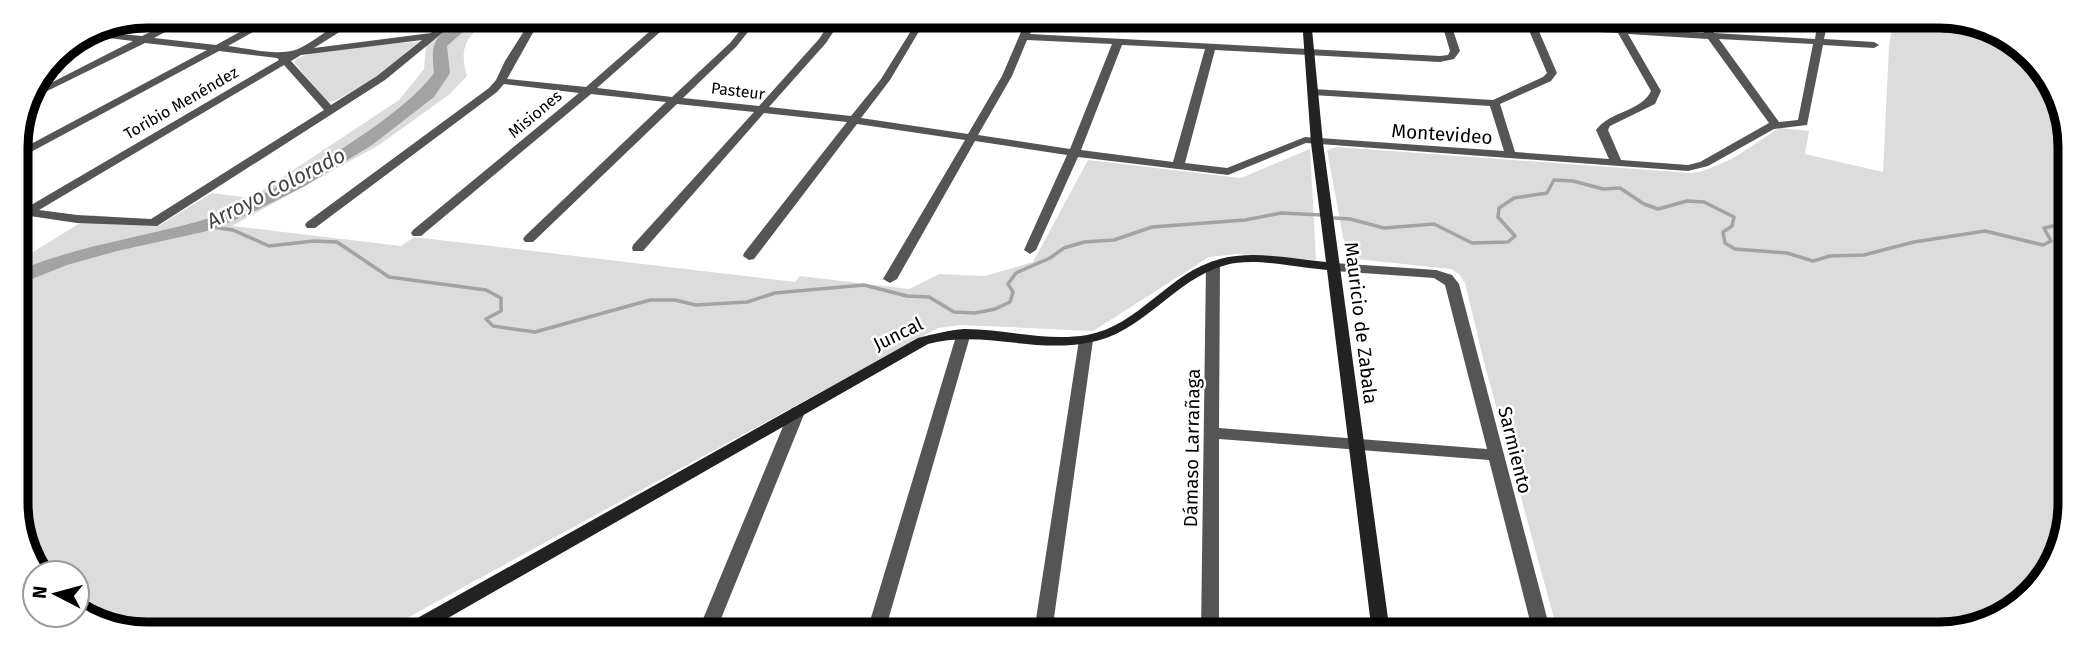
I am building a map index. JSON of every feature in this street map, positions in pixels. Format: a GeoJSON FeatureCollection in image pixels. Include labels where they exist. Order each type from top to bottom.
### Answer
{"type":"FeatureCollection","features":[{"type":"Feature","properties":{"kind":"street"},"geometry":{"type":"LineString","coordinates":[[42,91],[166,28]]}},
{"type":"Feature","properties":{"kind":"street"},"geometry":{"type":"LineString","coordinates":[[28,150],[254,28]]}},
{"type":"Feature","properties":{"kind":"street","name":"Toribio Menéndez"},"geometry":{"type":"LineString","coordinates":[[28,208],[283,58],[299,53],[341,28]]}},
{"type":"Feature","properties":{"kind":"street"},"geometry":{"type":"LineString","coordinates":[[28,214],[77,219],[150,223],[156,221],[381,78],[441,28]]}},
{"type":"Feature","properties":{"kind":"street"},"geometry":{"type":"LineString","coordinates":[[312,225],[481,100],[501,81],[531,28]]}},
{"type":"Feature","properties":{"kind":"street"},"geometry":{"type":"LineString","coordinates":[[639,28],[659,30]]}},
{"type":"Feature","properties":{"kind":"street"},"geometry":{"type":"LineString","coordinates":[[529,240],[748,28]]}},
{"type":"Feature","properties":{"kind":"street"},"geometry":{"type":"LineString","coordinates":[[638,248],[832,28]]}},
{"type":"Feature","properties":{"kind":"street"},"geometry":{"type":"LineString","coordinates":[[749,256],[899,60],[917,28]]}},
{"type":"Feature","properties":{"kind":"street"},"geometry":{"type":"LineString","coordinates":[[890,279],[1007,76],[1029,28]]}},
{"type":"Feature","properties":{"kind":"street","name":"Mauricio de Zabala"},"geometry":{"type":"LineString","coordinates":[[1307,28],[1318,143],[1380,622]]}},
{"type":"Feature","properties":{"kind":"street"},"geometry":{"type":"LineString","coordinates":[[1026,37],[1444,59],[1455,51],[1448,28]]}},
{"type":"Feature","properties":{"kind":"street"},"geometry":{"type":"LineString","coordinates":[[1313,92],[1494,103],[1547,79],[1552,73],[1533,28]]}},
{"type":"Feature","properties":{"kind":"street"},"geometry":{"type":"LineString","coordinates":[[1587,28],[1874,45]]}},
{"type":"Feature","properties":{"kind":"street"},"geometry":{"type":"LineString","coordinates":[[1617,164],[1602,130],[1606,124],[1651,102],[1656,91],[1619,28]]}},
{"type":"Feature","properties":{"kind":"street"},"geometry":{"type":"LineString","coordinates":[[1705,28],[1776,126]]}},
{"type":"Feature","properties":{"kind":"street","name":"Montevideo"},"geometry":{"type":"LineString","coordinates":[[971,135],[1074,153],[1228,172],[1301,141],[1617,164],[1696,167],[1776,126],[1803,123],[1821,28]]}},
{"type":"Feature","properties":{"kind":"street","name":"Misiones"},"geometry":{"type":"LineString","coordinates":[[416,233],[659,30]]}},
{"type":"Feature","properties":{"kind":"street"},"geometry":{"type":"LineString","coordinates":[[107,35],[219,47],[283,58],[329,109]]}},
{"type":"Feature","properties":{"kind":"street"},"geometry":{"type":"LineString","coordinates":[[299,53],[433,36]]}},
{"type":"Feature","properties":{"kind":"street"},"geometry":{"type":"LineString","coordinates":[[1030,250],[1074,153],[1118,42]]}},
{"type":"Feature","properties":{"kind":"street"},"geometry":{"type":"LineString","coordinates":[[1178,166],[1211,47]]}},
{"type":"Feature","properties":{"kind":"street","name":"Pasteur"},"geometry":{"type":"LineString","coordinates":[[501,81],[971,135]]}},
{"type":"Feature","properties":{"kind":"street"},"geometry":{"type":"LineString","coordinates":[[1494,103],[1510,156]]}},
{"type":"Feature","properties":{"kind":"street","name":"Juncal"},"geometry":{"type":"LineString","coordinates":[[426,622],[923,341],[964,333],[1086,340],[1114,331],[1213,265],[1231,260],[1436,274],[1447,278]]}},
{"type":"Feature","properties":{"kind":"street","name":"Dámaso Larrañaga"},"geometry":{"type":"LineString","coordinates":[[1210,622],[1214,433],[1213,265]]}},
{"type":"Feature","properties":{"kind":"street","name":"Sarmiento"},"geometry":{"type":"LineString","coordinates":[[1447,278],[1455,294],[1539,622]]}},
{"type":"Feature","properties":{"kind":"street"},"geometry":{"type":"LineString","coordinates":[[879,622],[964,333]]}},
{"type":"Feature","properties":{"kind":"street"},"geometry":{"type":"LineString","coordinates":[[1044,622],[1086,340]]}},
{"type":"Feature","properties":{"kind":"street"},"geometry":{"type":"LineString","coordinates":[[711,622],[797,412]]}},
{"type":"Feature","properties":{"kind":"street"},"geometry":{"type":"LineString","coordinates":[[1214,433],[1494,454]]}},
{"type":"Feature","properties":{"kind":"shaded area"},"geometry":{"type":"Polygon","coordinates":[[[446,28],[478,28],[465,49],[467,76],[450,94],[379,145],[232,226],[401,246],[414,237],[795,282],[800,276],[909,289],[939,274],[985,276],[1033,262],[1088,160],[1241,178],[1310,149],[1316,260],[1237,254],[1209,257],[1093,331],[960,325],[938,328],[400,622],[147,622],[116,618],[91,608],[91,559],[42,559],[30,526],[28,255],[93,215],[160,225],[212,193],[251,198],[399,100],[424,69],[426,46],[446,28]]]}},
{"type":"Feature","properties":{"kind":"shaded area"},"geometry":{"type":"Polygon","coordinates":[[[1892,28],[1955,29],[1985,37],[1999,44],[2023,63],[2042,87],[2049,101],[2056,124],[2058,147],[2058,503],[2054,534],[2046,556],[2029,582],[2005,602],[1985,613],[1947,622],[1555,622],[1465,283],[1459,274],[1451,269],[1347,258],[1327,150],[1337,147],[1691,173],[1732,159],[1779,128],[1809,131],[1805,154],[1883,172],[1892,28]]]}},
{"type":"Feature","properties":{"kind":"shaded area"},"geometry":{"type":"Polygon","coordinates":[[[418,42],[376,78],[334,101],[327,102],[294,62],[301,57],[332,49],[418,42]]]}},
{"type":"Feature","properties":{"kind":"waterway","name":"Arroyo Colorado"},"geometry":{"type":"LineString","coordinates":[[28,274],[60,261],[113,246],[205,226],[298,182],[366,141],[428,93],[442,73],[439,46],[445,37],[457,28]]}},
{"type":"Feature","properties":{"kind":"waterway"},"geometry":{"type":"LineString","coordinates":[[1334,218],[1350,219],[1384,228],[1434,224],[1472,243],[1508,242],[1515,236],[1498,217],[1499,208],[1514,198],[1547,193],[1554,180],[1573,181],[1603,189],[1620,188],[1644,204],[1658,209],[1687,201],[1704,202],[1734,217],[1732,226],[1723,232],[1725,243],[1735,249],[1787,253],[1813,261],[1830,256],[1864,255],[1914,242],[1985,231],[2043,245],[2051,241],[2044,228],[2058,225]]}},
{"type":"Feature","properties":{"kind":"waterway"},"geometry":{"type":"LineString","coordinates":[[205,226],[233,230],[269,246],[314,241],[337,242],[389,277],[486,290],[501,298],[501,311],[486,319],[493,326],[535,332],[650,300],[675,300],[696,305],[747,302],[775,293],[864,285],[907,296],[929,297],[954,312],[975,313],[995,309],[1010,302],[1013,292],[1008,284],[1016,273],[1050,258],[1064,248],[1084,242],[1114,240],[1152,227],[1245,220],[1281,213],[1322,215]]}}]}
